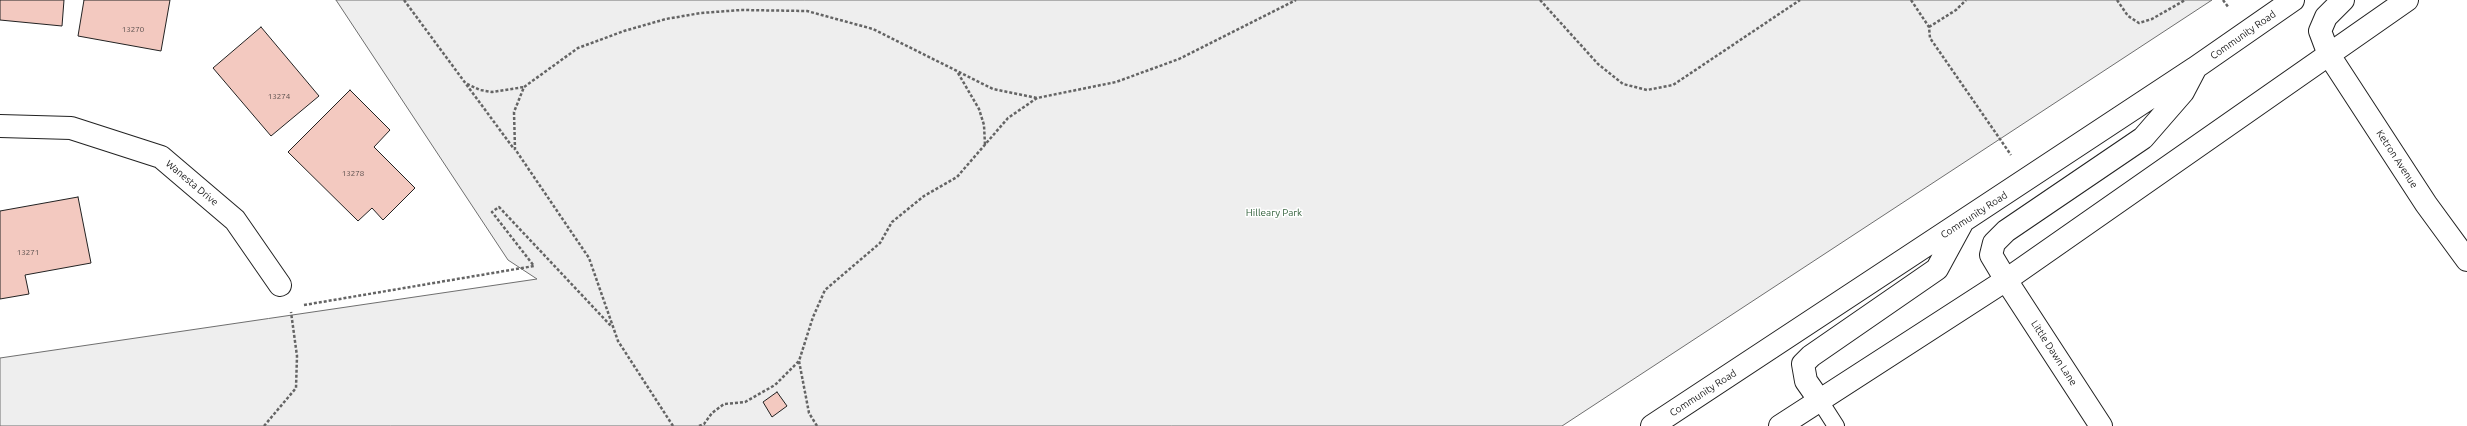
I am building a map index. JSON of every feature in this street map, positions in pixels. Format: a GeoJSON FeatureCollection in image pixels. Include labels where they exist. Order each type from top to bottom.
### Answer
{"type":"FeatureCollection","features":[{"type":"Feature","properties":{"kind":"main road","name":"Community Road"},"geometry":{"type":"LineString","coordinates":[[1652,426],[2195,68],[2292,0]]}},
{"type":"Feature","properties":{"kind":"main road","name":"Ketron Avenue"},"geometry":{"type":"LineString","coordinates":[[2343,0],[2326,17],[2320,31],[2329,55],[2426,204],[2467,260]]}},
{"type":"Feature","properties":{"kind":"main road"},"geometry":{"type":"LineString","coordinates":[[1780,426],[2006,280],[2407,0]]}},
{"type":"Feature","properties":{"kind":"main road","name":"Little Dawn Lane"},"geometry":{"type":"LineString","coordinates":[[2101,426],[1991,255],[1994,243],[2006,231],[2142,138],[2183,92],[2195,68]]}},
{"type":"Feature","properties":{"kind":"main road","name":"Wanesta Drive"},"geometry":{"type":"LineString","coordinates":[[0,126],[71,128],[161,157],[235,220],[280,284]]}},
{"type":"Feature","properties":{"kind":"main road"},"geometry":{"type":"LineString","coordinates":[[1820,401],[1806,381],[1802,370],[1803,364],[1811,356],[1937,269],[1963,222]]}},
{"type":"Feature","properties":{"kind":"lane"},"geometry":{"type":"LineString","coordinates":[[1820,401],[1836,426]]}},
{"type":"Feature","properties":{"kind":"path"},"geometry":{"type":"LineString","coordinates":[[404,0],[515,149],[589,258],[612,327],[630,361],[673,426]]}},
{"type":"Feature","properties":{"kind":"path"},"geometry":{"type":"LineString","coordinates":[[467,84],[480,90],[492,92],[515,90],[524,87],[578,48],[624,31],[701,13],[741,10],[807,11],[873,29],[917,49],[958,72],[993,89],[1037,98],[1116,82],[1179,59],[1296,0]]}},
{"type":"Feature","properties":{"kind":"path"},"geometry":{"type":"LineString","coordinates":[[1540,0],[1598,64],[1623,84],[1646,90],[1673,84],[1800,0]]}},
{"type":"Feature","properties":{"kind":"path"},"geometry":{"type":"LineString","coordinates":[[1911,0],[1930,27],[1930,38],[2002,141]]}},
{"type":"Feature","properties":{"kind":"path"},"geometry":{"type":"LineString","coordinates":[[1930,27],[1956,10],[1966,0]]}},
{"type":"Feature","properties":{"kind":"path"},"geometry":{"type":"LineString","coordinates":[[2117,0],[2128,16],[2139,23],[2152,19],[2186,0]]}},
{"type":"Feature","properties":{"kind":"path"},"geometry":{"type":"LineString","coordinates":[[958,72],[979,109],[984,126],[985,146]]}},
{"type":"Feature","properties":{"kind":"path"},"geometry":{"type":"LineString","coordinates":[[515,149],[514,112],[524,87]]}},
{"type":"Feature","properties":{"kind":"path"},"geometry":{"type":"LineString","coordinates":[[699,426],[704,424],[712,413],[724,404],[745,402],[775,385],[799,361],[813,317],[825,290],[880,242],[892,222],[924,196],[957,177],[1008,118],[1037,98]]}},
{"type":"Feature","properties":{"kind":"path"},"geometry":{"type":"LineString","coordinates":[[290,307],[534,266],[492,212],[499,207],[612,327]]}},
{"type":"Feature","properties":{"kind":"path"},"geometry":{"type":"LineString","coordinates":[[264,426],[296,388],[297,356],[290,307],[280,284]]}},
{"type":"Feature","properties":{"kind":"path"},"geometry":{"type":"LineString","coordinates":[[799,361],[809,412],[817,426]]}},
{"type":"Feature","properties":{"kind":"green space","name":"Hilleary Park"},"geometry":{"type":"Polygon","coordinates":[[[336,0],[2212,0],[1562,426],[0,426],[0,358],[537,279],[508,260],[336,0]]]}},
{"type":"Feature","properties":{"kind":"building"},"geometry":{"type":"Polygon","coordinates":[[[0,0],[64,0],[62,26],[0,20],[0,0]]]}},
{"type":"Feature","properties":{"kind":"building"},"geometry":{"type":"Polygon","coordinates":[[[84,0],[170,0],[161,51],[78,36],[84,0]]]}},
{"type":"Feature","properties":{"kind":"building"},"geometry":{"type":"Polygon","coordinates":[[[261,27],[319,96],[271,136],[213,68],[261,27]]]}},
{"type":"Feature","properties":{"kind":"building"},"geometry":{"type":"Polygon","coordinates":[[[350,90],[390,130],[374,147],[415,188],[383,220],[372,208],[358,221],[288,152],[350,90]]]}},
{"type":"Feature","properties":{"kind":"building"},"geometry":{"type":"Polygon","coordinates":[[[78,197],[91,263],[25,275],[29,294],[0,299],[0,211],[78,197]]]}},
{"type":"Feature","properties":{"kind":"building"},"geometry":{"type":"Polygon","coordinates":[[[777,392],[787,406],[772,417],[763,402],[777,392]]]}}]}
